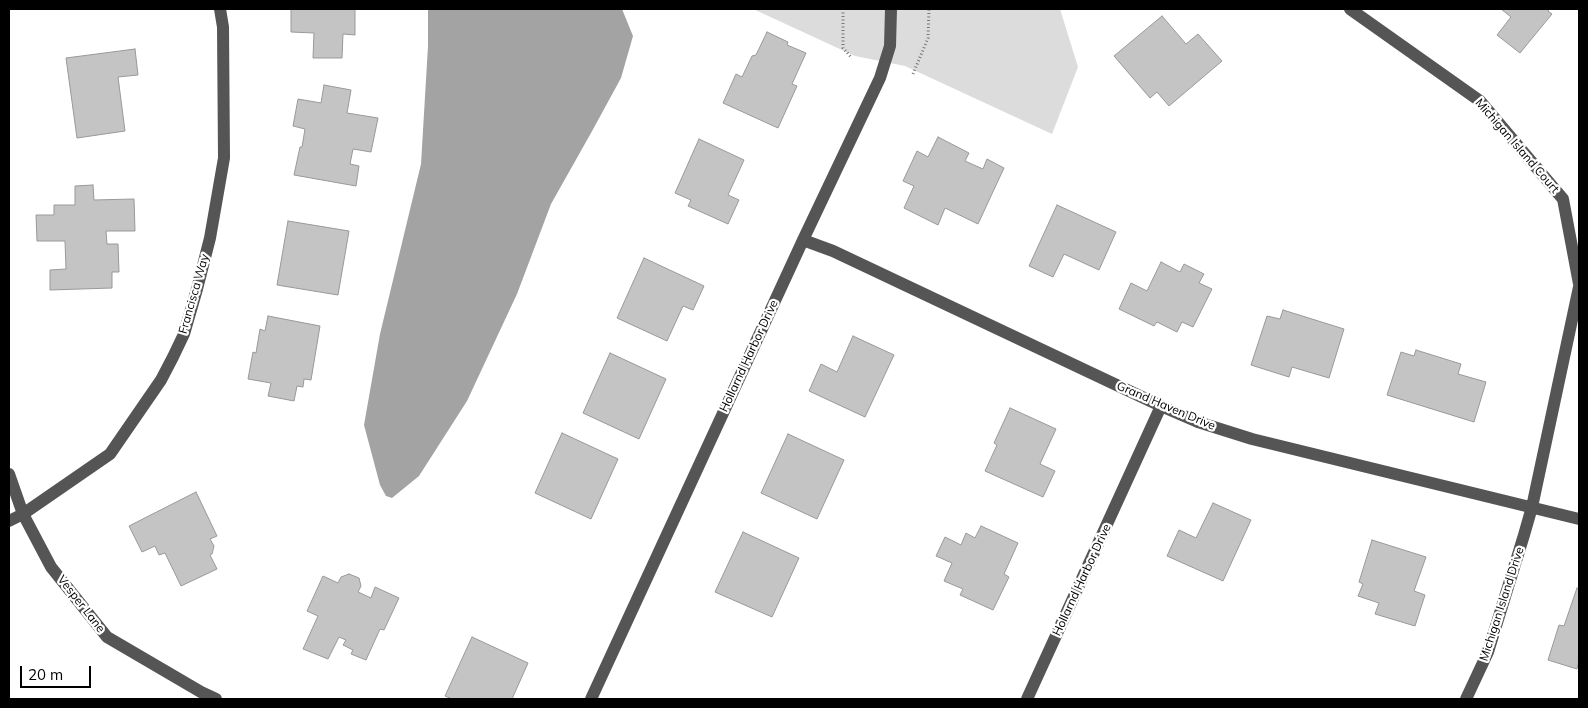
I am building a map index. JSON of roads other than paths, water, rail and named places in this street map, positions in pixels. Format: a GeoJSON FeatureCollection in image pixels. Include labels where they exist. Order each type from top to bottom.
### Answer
{"type":"FeatureCollection","features":[{"type":"Feature","properties":{"kind":"street","name":"Francisca Way"},"geometry":{"type":"LineString","coordinates":[[9,521],[23,514],[110,454],[161,380],[184,334],[210,238],[224,158],[224,27],[220,9]]}},
{"type":"Feature","properties":{"kind":"street","name":"Hollarnd Harbor Drive"},"geometry":{"type":"LineString","coordinates":[[590,699],[880,78],[890,46],[891,9]]}},
{"type":"Feature","properties":{"kind":"street","name":"Michigan Island Court"},"geometry":{"type":"LineString","coordinates":[[1350,9],[1480,101],[1563,199],[1579,286],[1532,507],[1524,535]]}},
{"type":"Feature","properties":{"kind":"street","name":"Grand Haven Drive"},"geometry":{"type":"LineString","coordinates":[[803,240],[842,255],[1198,422],[1252,439],[1579,519]]}},
{"type":"Feature","properties":{"kind":"street","name":"Hollarnd Harbor Drive"},"geometry":{"type":"LineString","coordinates":[[1027,699],[1161,406]]}},
{"type":"Feature","properties":{"kind":"street","name":"Vesper Lane"},"geometry":{"type":"LineString","coordinates":[[9,474],[23,514],[51,567],[107,637],[200,696],[216,699]]}},
{"type":"Feature","properties":{"kind":"street","name":"Michigan Island Drive"},"geometry":{"type":"LineString","coordinates":[[1466,699],[1488,652],[1524,535]]}}]}
